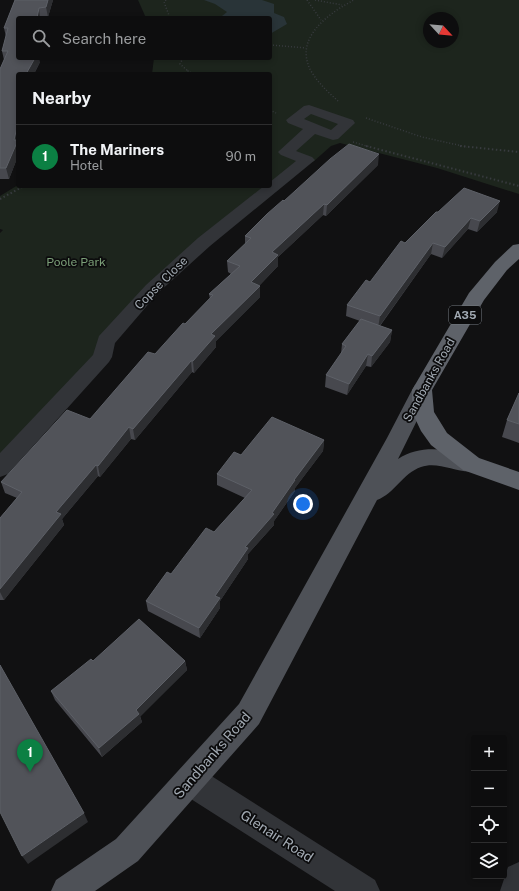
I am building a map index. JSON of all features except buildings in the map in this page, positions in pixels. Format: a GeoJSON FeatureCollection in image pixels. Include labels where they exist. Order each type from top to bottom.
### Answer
{"type":"FeatureCollection","features":[{"type":"Feature","properties":{"kind":"highway","name":"Sandbanks Road"},"geometry":{"type":"LineString","coordinates":[[422,390],[476,297],[501,266],[519,249]]}},
{"type":"Feature","properties":{"kind":"highway"},"geometry":{"type":"LineString","coordinates":[[422,390],[423,412],[429,425],[439,439],[471,464],[519,481]]}},
{"type":"Feature","properties":{"kind":"main road","name":"Sandbanks Road"},"geometry":{"type":"LineString","coordinates":[[67,891],[127,850],[191,781],[249,714],[422,390]]}},
{"type":"Feature","properties":{"kind":"main road","name":"Sandbanks Road"},"geometry":{"type":"LineString","coordinates":[[364,501],[404,466],[420,458],[445,458],[471,464]]}},
{"type":"Feature","properties":{"kind":"street"},"geometry":{"type":"LineString","coordinates":[[309,109],[348,123],[333,136],[313,128],[293,120],[309,109]]}},
{"type":"Feature","properties":{"kind":"street","name":"Copse Close"},"geometry":{"type":"LineString","coordinates":[[272,188],[307,160],[286,152],[313,128]]}},
{"type":"Feature","properties":{"kind":"street","name":"Copse Close"},"geometry":{"type":"LineString","coordinates":[[0,468],[102,357],[106,341],[152,289],[204,242],[272,188]]}},
{"type":"Feature","properties":{"kind":"street","name":"Glenair Road"},"geometry":{"type":"LineString","coordinates":[[191,781],[364,891]]}},
{"type":"Feature","properties":{"kind":"street"},"geometry":{"type":"LineString","coordinates":[[516,891],[519,878]]}},
{"type":"Feature","properties":{"kind":"path"},"geometry":{"type":"LineString","coordinates":[[166,0],[164,2],[169,16]]}},
{"type":"Feature","properties":{"kind":"path"},"geometry":{"type":"LineString","coordinates":[[307,0],[321,20]]}},
{"type":"Feature","properties":{"kind":"path"},"geometry":{"type":"LineString","coordinates":[[315,0],[343,5]]}},
{"type":"Feature","properties":{"kind":"path"},"geometry":{"type":"LineString","coordinates":[[339,101],[319,84],[308,66],[306,48],[310,34],[321,20],[343,5],[354,0]]}},
{"type":"Feature","properties":{"kind":"path"},"geometry":{"type":"LineString","coordinates":[[272,45],[306,48]]}},
{"type":"Feature","properties":{"kind":"path"},"geometry":{"type":"LineString","coordinates":[[182,60],[180,64],[188,71]]}},
{"type":"Feature","properties":{"kind":"path"},"geometry":{"type":"LineString","coordinates":[[361,114],[402,132],[443,143],[488,150],[519,152]]}},
{"type":"Feature","properties":{"kind":"path"},"geometry":{"type":"LineString","coordinates":[[333,136],[519,186]]}},
{"type":"Feature","properties":{"kind":"path"},"geometry":{"type":"LineString","coordinates":[[0,198],[20,188]]}},
{"type":"Feature","properties":{"kind":"green space","name":"Poole Park"},"geometry":{"type":"Polygon","coordinates":[[[138,0],[519,0],[519,194],[437,168],[340,143],[331,146],[313,162],[307,160],[272,188],[272,72],[152,72],[154,60],[272,60],[272,16],[145,16],[138,0]]]}},
{"type":"Feature","properties":{"kind":"green space","name":"Poole Park"},"geometry":{"type":"Polygon","coordinates":[[[16,186],[16,188],[272,188],[204,242],[0,468],[0,233],[3,230],[0,229],[0,196],[16,186]]]}},
{"type":"Feature","properties":{"kind":"shaded area"},"geometry":{"type":"Polygon","coordinates":[[[204,0],[262,0],[274,4],[274,13],[284,17],[287,24],[272,33],[272,16],[222,16],[227,12],[215,4],[204,0]]]}},
{"type":"Feature","properties":{"kind":"place","name":"The Mariners"},"geometry":{"type":"Point","coordinates":[30,772]}}]}
